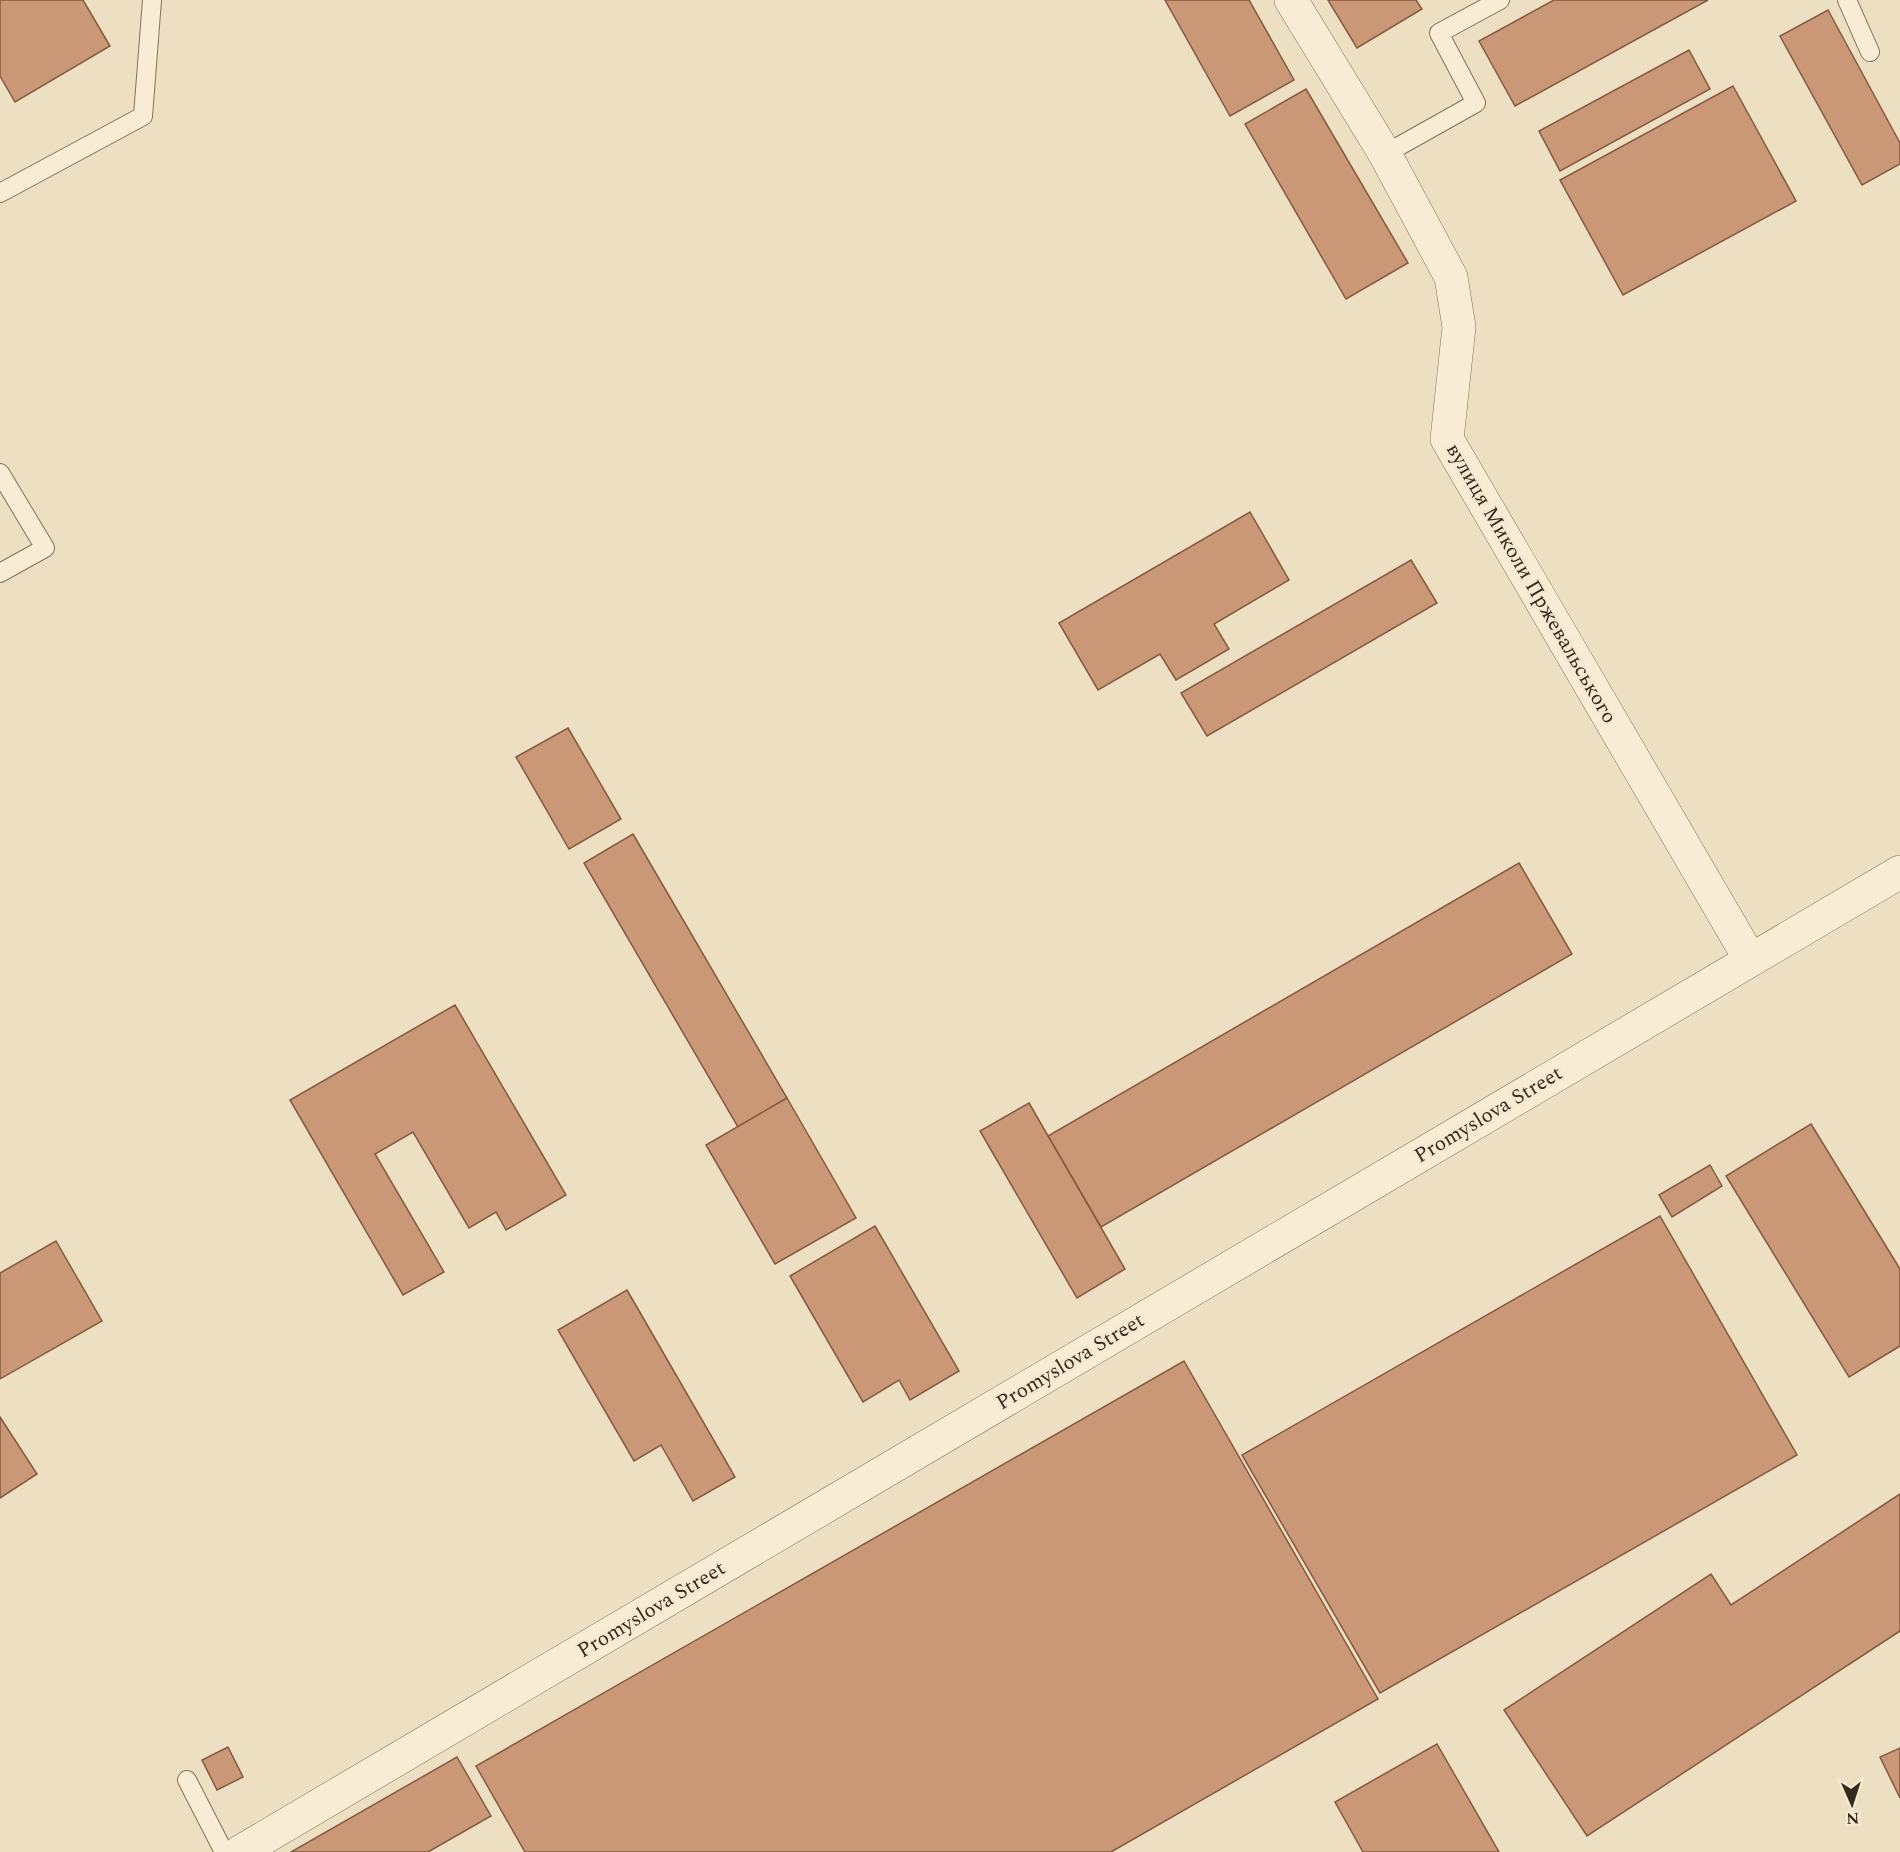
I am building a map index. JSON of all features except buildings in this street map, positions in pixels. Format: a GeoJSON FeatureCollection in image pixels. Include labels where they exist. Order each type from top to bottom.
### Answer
{"type":"FeatureCollection","features":[{"type":"Feature","properties":{"kind":"street","name":"вулиця Миколи Пржевальського"},"geometry":{"type":"LineString","coordinates":[[1291,0],[1385,154],[1451,277],[1459,327],[1447,439],[1750,959]]}},
{"type":"Feature","properties":{"kind":"street","name":"Promyslova Street"},"geometry":{"type":"LineString","coordinates":[[240,1852],[1900,872]]}},
{"type":"Feature","properties":{"kind":"lane"},"geometry":{"type":"LineString","coordinates":[[0,193],[143,116],[152,0]]}},
{"type":"Feature","properties":{"kind":"lane"},"geometry":{"type":"LineString","coordinates":[[1385,154],[1476,103],[1439,33],[1500,0]]}},
{"type":"Feature","properties":{"kind":"lane"},"geometry":{"type":"LineString","coordinates":[[1846,0],[1870,52]]}},
{"type":"Feature","properties":{"kind":"lane"},"geometry":{"type":"LineString","coordinates":[[0,472],[45,548],[0,573]]}},
{"type":"Feature","properties":{"kind":"lane"},"geometry":{"type":"LineString","coordinates":[[187,1780],[224,1852]]}}]}
